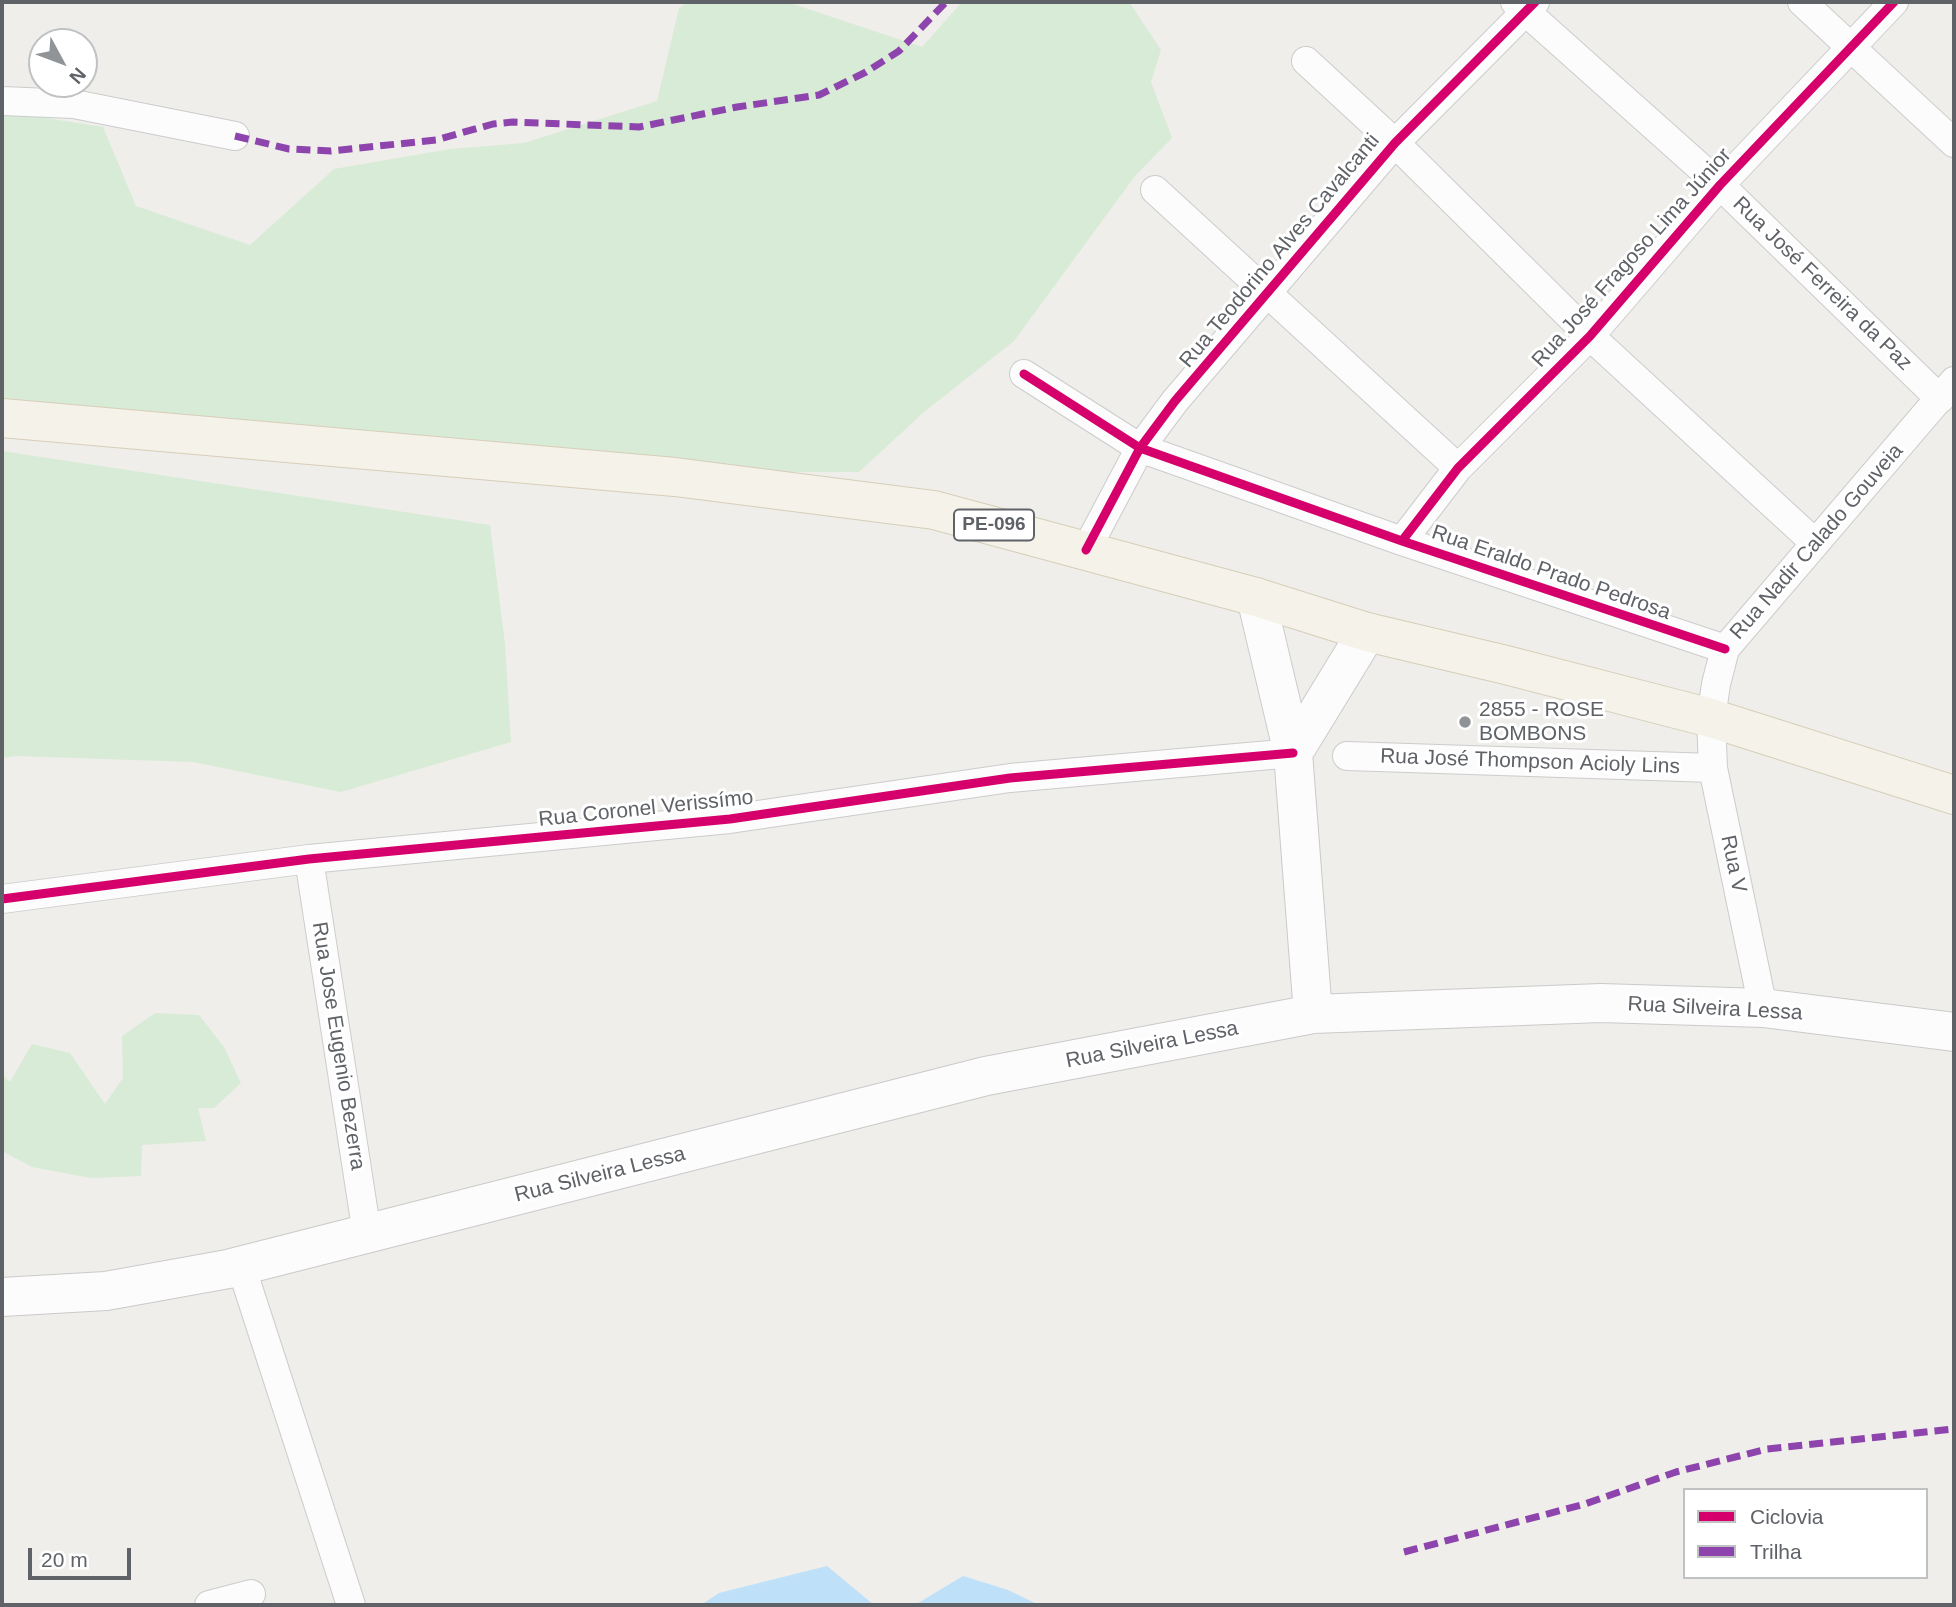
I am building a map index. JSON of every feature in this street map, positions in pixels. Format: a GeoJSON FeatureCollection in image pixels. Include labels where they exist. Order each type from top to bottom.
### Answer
{"type":"FeatureCollection","features":[{"type":"Feature","properties":{"kind":"main road","name":"PE-096"},"geometry":{"type":"LineString","coordinates":[[2,418],[688,479],[934,510],[1256,597],[1367,632],[1711,718],[1954,795]]}},
{"type":"Feature","properties":{"kind":"main road"},"geometry":{"type":"LineString","coordinates":[[1256,597],[1293,753],[1313,1014]]}},
{"type":"Feature","properties":{"kind":"main road"},"geometry":{"type":"LineString","coordinates":[[1293,753],[1367,632]]}},
{"type":"Feature","properties":{"kind":"main road","name":"Rua Silveira Lessa"},"geometry":{"type":"LineString","coordinates":[[2,1297],[106,1291],[242,1266],[986,1076],[1313,1014],[1601,1003],[1763,1008],[1954,1032]]}},
{"type":"Feature","properties":{"kind":"street"},"geometry":{"type":"LineString","coordinates":[[1802,2],[1954,143]]}},
{"type":"Feature","properties":{"kind":"street","name":"Rua José Fragoso Lima Júnior"},"geometry":{"type":"LineString","coordinates":[[1402,541],[1458,468],[1590,336],[1720,185],[1894,2]]}},
{"type":"Feature","properties":{"kind":"street","name":"Rua Teodorino Alves Cavalcanti"},"geometry":{"type":"LineString","coordinates":[[1086,550],[1140,448],[1175,401],[1395,143],[1526,5]]}},
{"type":"Feature","properties":{"kind":"street","name":"Rua José Ferreira da Paz"},"geometry":{"type":"LineString","coordinates":[[1526,5],[1947,390]]}},
{"type":"Feature","properties":{"kind":"street"},"geometry":{"type":"LineString","coordinates":[[1306,61],[1395,143],[1590,336],[1815,543]]}},
{"type":"Feature","properties":{"kind":"street"},"geometry":{"type":"LineString","coordinates":[[2,101],[74,104],[235,136]]}},
{"type":"Feature","properties":{"kind":"street"},"geometry":{"type":"LineString","coordinates":[[1155,190],[1266,295],[1458,468]]}},
{"type":"Feature","properties":{"kind":"street","name":"Rua Eraldo Prado Pedrosa"},"geometry":{"type":"LineString","coordinates":[[1024,374],[1140,448],[1402,541],[1725,649]]}},
{"type":"Feature","properties":{"kind":"street","name":"Rua Nadir Calado Gouveia"},"geometry":{"type":"LineString","coordinates":[[1711,718],[1725,649],[1947,390]]}},
{"type":"Feature","properties":{"kind":"street","name":"Rua V"},"geometry":{"type":"LineString","coordinates":[[1711,718],[1713,768],[1763,1008]]}},
{"type":"Feature","properties":{"kind":"street","name":"Rua Coronel Verissímo"},"geometry":{"type":"LineString","coordinates":[[2,899],[309,859],[730,819],[1010,778],[1293,753]]}},
{"type":"Feature","properties":{"kind":"street","name":"Rua José Thompson Acioly Lins"},"geometry":{"type":"LineString","coordinates":[[1347,756],[1713,768]]}},
{"type":"Feature","properties":{"kind":"street","name":"Rua Jose Eugenio Bezerra"},"geometry":{"type":"LineString","coordinates":[[309,859],[367,1234]]}},
{"type":"Feature","properties":{"kind":"street"},"geometry":{"type":"LineString","coordinates":[[242,1266],[351,1605]]}},
{"type":"Feature","properties":{"kind":"street"},"geometry":{"type":"LineString","coordinates":[[209,1605],[251,1594]]}},
{"type":"Feature","properties":{"kind":"green space"},"geometry":{"type":"Polygon","coordinates":[[[688,2],[787,2],[922,47],[962,2],[1129,2],[1161,50],[1151,82],[1172,138],[1135,176],[1014,341],[924,412],[859,472],[752,472],[2,407],[2,111],[103,127],[136,206],[250,245],[334,169],[450,149],[524,143],[657,101],[679,8],[688,2]]]}},
{"type":"Feature","properties":{"kind":"green space"},"geometry":{"type":"Polygon","coordinates":[[[2,451],[490,525],[505,644],[511,742],[341,792],[193,762],[16,756],[2,758],[2,451]]]}},
{"type":"Feature","properties":{"kind":"green space"},"geometry":{"type":"Polygon","coordinates":[[[155,1013],[199,1015],[224,1047],[241,1083],[214,1108],[198,1108],[206,1141],[142,1145],[141,1176],[91,1178],[32,1167],[2,1151],[2,1075],[10,1082],[32,1044],[70,1053],[105,1104],[123,1078],[122,1036],[155,1013]]]}},
{"type":"Feature","properties":{"kind":"water"},"geometry":{"type":"Polygon","coordinates":[[[827,1566],[874,1605],[701,1605],[719,1593],[827,1566]]]}},
{"type":"Feature","properties":{"kind":"water"},"geometry":{"type":"Polygon","coordinates":[[[963,1576],[1008,1590],[1039,1605],[915,1605],[963,1576]]]}},
{"type":"Feature","properties":{"kind":"marked path"},"geometry":{"type":"LineString","coordinates":[[235,136],[289,149],[331,151],[436,140],[493,124],[513,122],[639,127],[737,107],[819,95],[866,72],[899,51],[946,2]]}},
{"type":"Feature","properties":{"kind":"marked path"},"geometry":{"type":"LineString","coordinates":[[1404,1552],[1585,1504],[1676,1472],[1767,1449],[1954,1429]]}},
{"type":"Feature","properties":{"kind":"cycle path"},"geometry":{"type":"LineString","coordinates":[[1086,550],[1140,448],[1175,401],[1395,143],[1535,2]]}},
{"type":"Feature","properties":{"kind":"cycle path"},"geometry":{"type":"LineString","coordinates":[[1402,541],[1458,468],[1590,336],[1720,185],[1894,2]]}},
{"type":"Feature","properties":{"kind":"cycle path"},"geometry":{"type":"LineString","coordinates":[[1024,374],[1140,448],[1402,541],[1725,649]]}},
{"type":"Feature","properties":{"kind":"cycle path"},"geometry":{"type":"LineString","coordinates":[[2,899],[309,859],[730,819],[1010,778],[1293,753]]}},
{"type":"Feature","properties":{"kind":"place","name":"2855 - ROSE BOMBONS"},"geometry":{"type":"Point","coordinates":[1465,722]}}]}
